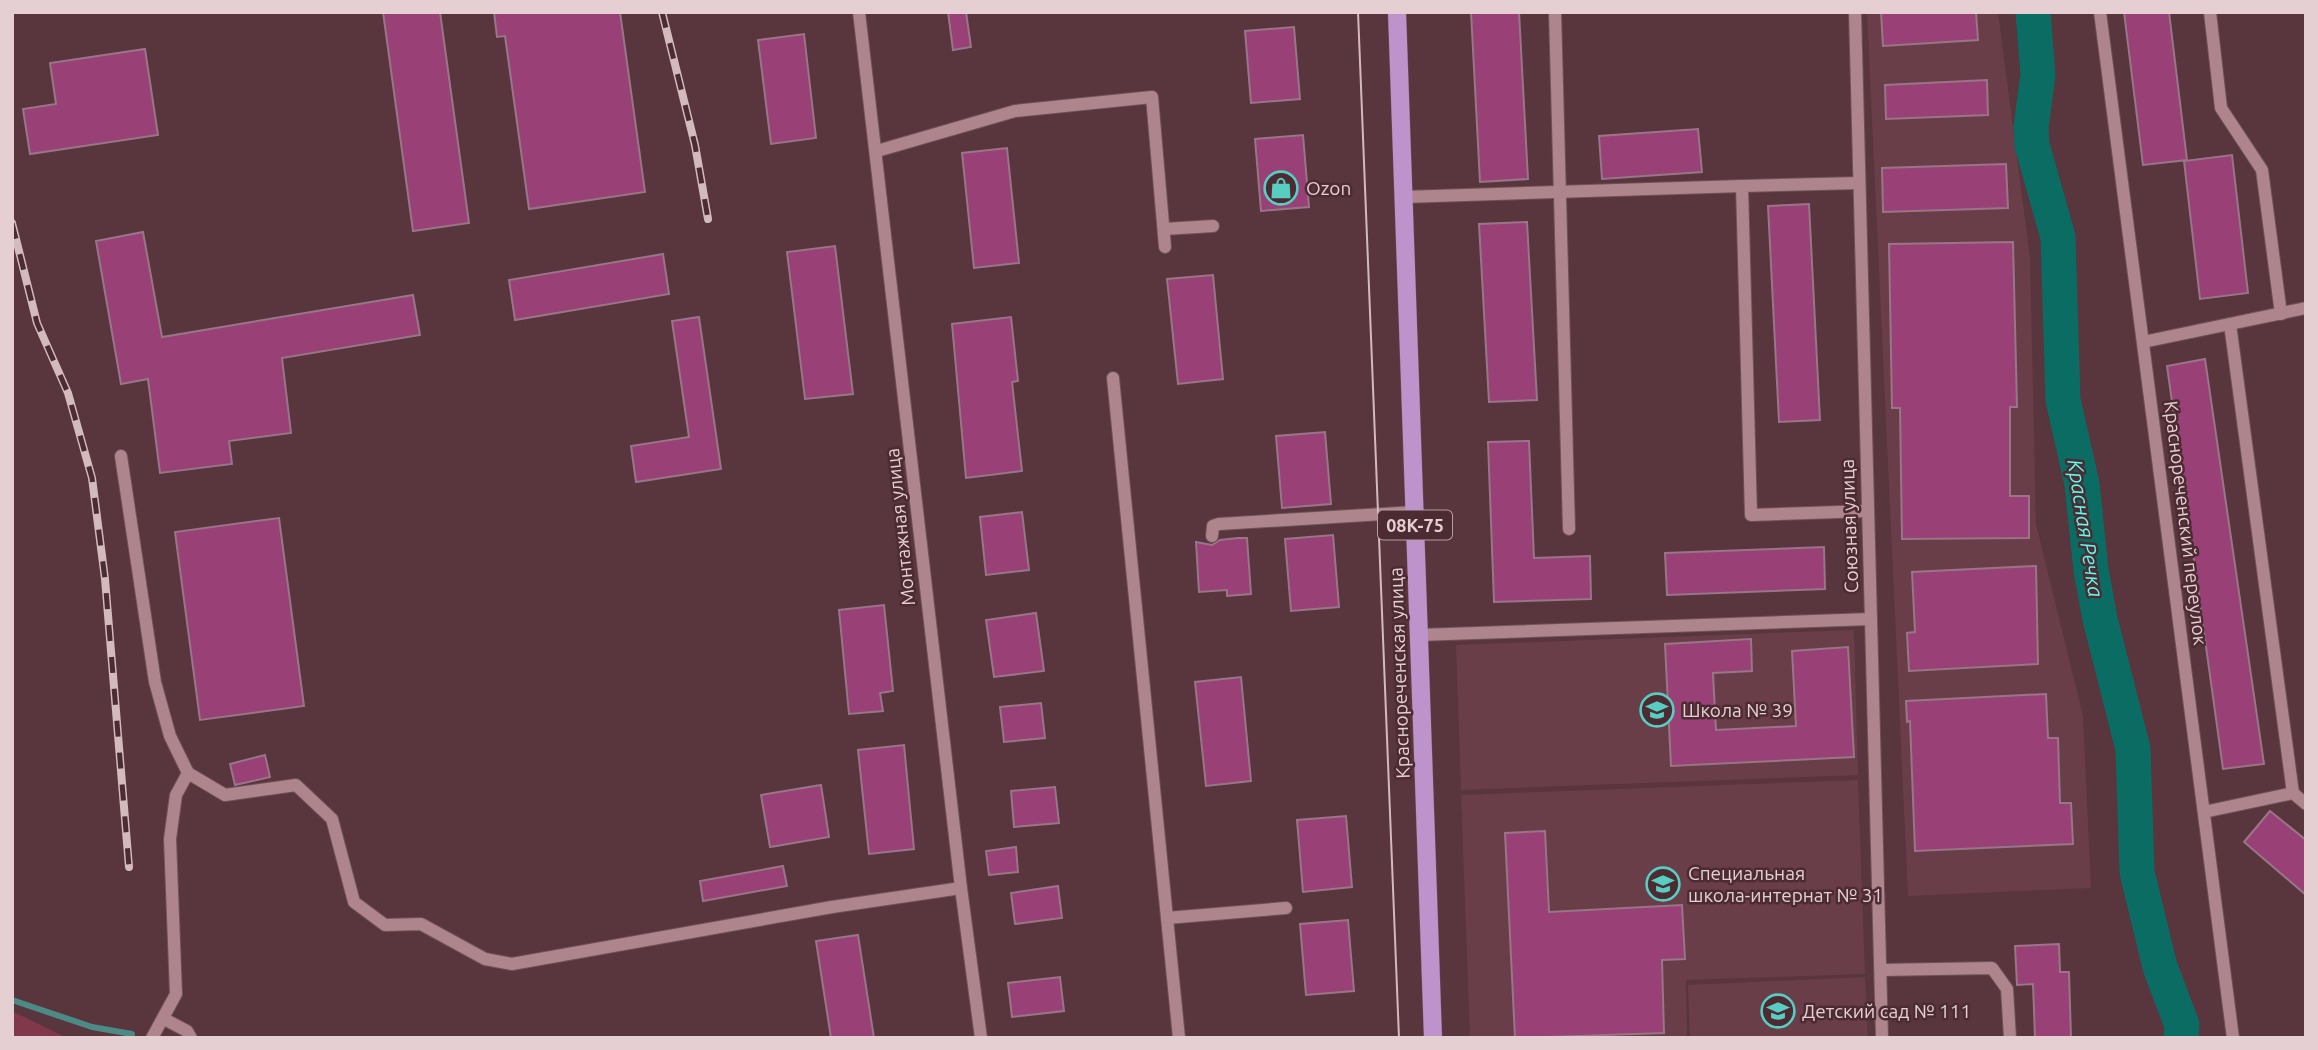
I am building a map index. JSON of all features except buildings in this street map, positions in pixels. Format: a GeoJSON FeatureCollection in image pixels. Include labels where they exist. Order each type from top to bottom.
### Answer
{"type":"FeatureCollection","features":[{"type":"Feature","properties":{"kind":"main road","name":"Краснореченская улица"},"geometry":{"type":"LineString","coordinates":[[1397,12],[1433,1038]]}},
{"type":"Feature","properties":{"kind":"street","name":"Монтажная улица"},"geometry":{"type":"LineString","coordinates":[[859,12],[961,888],[981,1038]]}},
{"type":"Feature","properties":{"kind":"street"},"geometry":{"type":"LineString","coordinates":[[1555,12],[1569,529]]}},
{"type":"Feature","properties":{"kind":"street","name":"Союзная улица"},"geometry":{"type":"LineString","coordinates":[[1855,12],[1882,1038]]}},
{"type":"Feature","properties":{"kind":"street","name":"Краснореченский переулок"},"geometry":{"type":"LineString","coordinates":[[2100,12],[2233,1038]]}},
{"type":"Feature","properties":{"kind":"street"},"geometry":{"type":"LineString","coordinates":[[2210,12],[2221,108],[2262,170],[2281,314]]}},
{"type":"Feature","properties":{"kind":"street"},"geometry":{"type":"LineString","coordinates":[[877,151],[1014,111],[1152,97],[1165,247]]}},
{"type":"Feature","properties":{"kind":"street"},"geometry":{"type":"LineString","coordinates":[[1404,197],[1859,183]]}},
{"type":"Feature","properties":{"kind":"street"},"geometry":{"type":"LineString","coordinates":[[1742,186],[1751,515],[1868,512]]}},
{"type":"Feature","properties":{"kind":"street"},"geometry":{"type":"LineString","coordinates":[[1164,229],[1213,226]]}},
{"type":"Feature","properties":{"kind":"street"},"geometry":{"type":"LineString","coordinates":[[2143,342],[2306,308]]}},
{"type":"Feature","properties":{"kind":"street"},"geometry":{"type":"LineString","coordinates":[[2231,324],[2293,793],[2306,803]]}},
{"type":"Feature","properties":{"kind":"street"},"geometry":{"type":"LineString","coordinates":[[1112,378],[1179,1038]]}},
{"type":"Feature","properties":{"kind":"street"},"geometry":{"type":"LineString","coordinates":[[121,456],[155,682],[170,736],[188,773],[225,796],[296,785],[332,819],[354,902],[385,925],[421,925],[485,959],[512,964],[832,907],[961,888]]}},
{"type":"Feature","properties":{"kind":"street"},"geometry":{"type":"LineString","coordinates":[[1212,536],[1213,526],[1219,524],[1415,512]]}},
{"type":"Feature","properties":{"kind":"street"},"geometry":{"type":"LineString","coordinates":[[1419,635],[1871,619]]}},
{"type":"Feature","properties":{"kind":"street"},"geometry":{"type":"LineString","coordinates":[[152,1038],[176,994],[170,839],[176,795],[188,773]]}},
{"type":"Feature","properties":{"kind":"street"},"geometry":{"type":"LineString","coordinates":[[2204,812],[2293,793]]}},
{"type":"Feature","properties":{"kind":"street"},"geometry":{"type":"LineString","coordinates":[[1167,918],[1286,908]]}},
{"type":"Feature","properties":{"kind":"street"},"geometry":{"type":"LineString","coordinates":[[1881,970],[1992,968],[2007,989],[2010,1038]]}},
{"type":"Feature","properties":{"kind":"street"},"geometry":{"type":"LineString","coordinates":[[164,1019],[187,1031],[191,1038]]}},
{"type":"Feature","properties":{"kind":"shaded area"},"geometry":{"type":"Polygon","coordinates":[[[1867,12],[1998,12],[2030,258],[2036,524],[2083,716],[2091,888],[1908,896],[1867,12]]]}},
{"type":"Feature","properties":{"kind":"shaded area","name":"Школа № 39"},"geometry":{"type":"Polygon","coordinates":[[[1854,630],[1858,775],[1461,790],[1456,645],[1854,630]]]}},
{"type":"Feature","properties":{"kind":"shaded area","name":"Специальная школа-интернат № 31"},"geometry":{"type":"Polygon","coordinates":[[[1858,780],[1865,974],[1686,980],[1687,1038],[1470,1038],[1461,795],[1858,780]]]}},
{"type":"Feature","properties":{"kind":"shaded area","name":"Детский сад № 111"},"geometry":{"type":"Polygon","coordinates":[[[1865,977],[1868,1038],[1690,1038],[1688,985],[1865,977]]]}},
{"type":"Feature","properties":{"kind":"shaded area"},"geometry":{"type":"Polygon","coordinates":[[[12,1012],[16,1013],[67,1038],[12,1038],[12,1012]]]}},
{"type":"Feature","properties":{"kind":"waterway","name":"Красная Речка"},"geometry":{"type":"LineString","coordinates":[[2033,12],[2038,75],[2031,127],[2032,145],[2058,237],[2063,400],[2082,484],[2091,570],[2100,619],[2133,749],[2137,872],[2160,967],[2182,1025],[2181,1038]]}},
{"type":"Feature","properties":{"kind":"waterway"},"geometry":{"type":"LineString","coordinates":[[12,1000],[92,1027],[132,1034]]}},
{"type":"Feature","properties":{"kind":"tram line"},"geometry":{"type":"LineString","coordinates":[[1358,12],[1399,1038]]}},
{"type":"Feature","properties":{"kind":"railway"},"geometry":{"type":"LineString","coordinates":[[662,12],[695,145],[708,219]]}},
{"type":"Feature","properties":{"kind":"railway"},"geometry":{"type":"LineString","coordinates":[[12,223],[37,323],[68,393],[92,478],[105,579],[129,867]]}},
{"type":"Feature","properties":{"kind":"place","name":"Ozon"},"geometry":{"type":"Point","coordinates":[1281,188]}},
{"type":"Feature","properties":{"kind":"place","name":"Школа № 39"},"geometry":{"type":"Point","coordinates":[1657,710]}},
{"type":"Feature","properties":{"kind":"place","name":"Специальная школа-интернат № 31"},"geometry":{"type":"Point","coordinates":[1663,884]}},
{"type":"Feature","properties":{"kind":"place","name":"Детский сад № 111"},"geometry":{"type":"Point","coordinates":[1778,1011]}}]}
